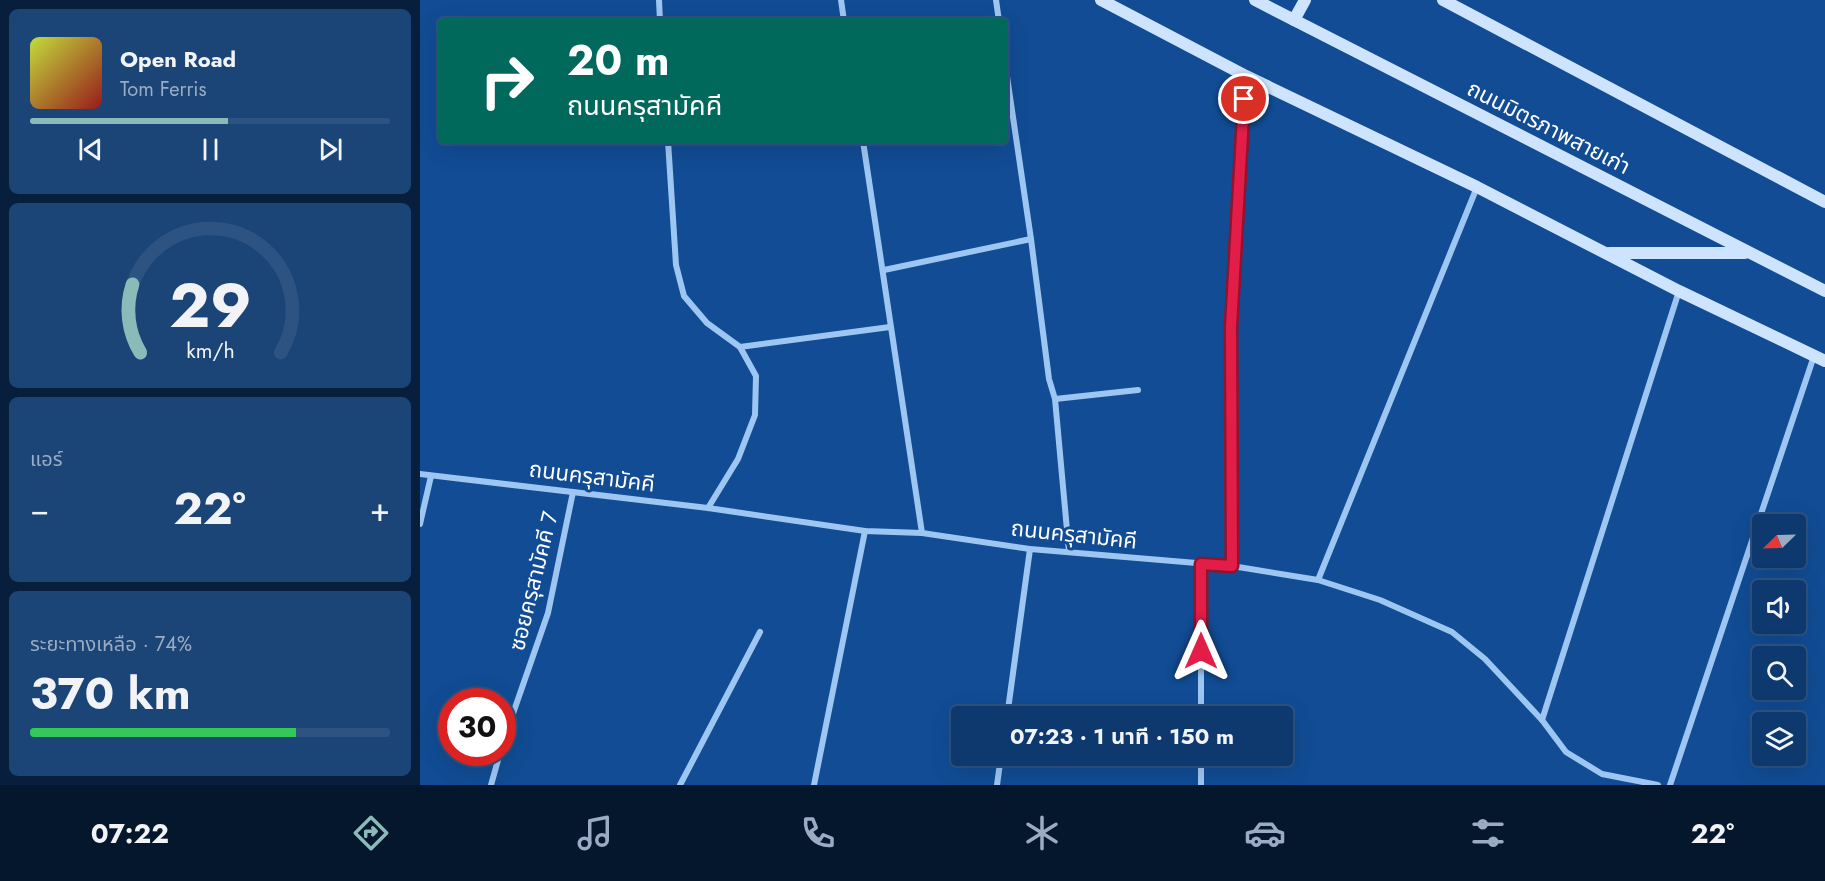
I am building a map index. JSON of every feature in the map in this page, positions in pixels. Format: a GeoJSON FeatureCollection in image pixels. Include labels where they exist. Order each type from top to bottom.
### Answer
{"type":"FeatureCollection","features":[{"type":"Feature","properties":{"kind":"main road"},"geometry":{"type":"LineString","coordinates":[[1101,0],[1245,76],[1478,187],[1679,291],[1820,358]]}},
{"type":"Feature","properties":{"kind":"main road","name":"ถนนมิตรภาพสายเก่า"},"geometry":{"type":"LineString","coordinates":[[1255,0],[1825,291]]}},
{"type":"Feature","properties":{"kind":"main road"},"geometry":{"type":"LineString","coordinates":[[1294,20],[1305,0]]}},
{"type":"Feature","properties":{"kind":"main road"},"geometry":{"type":"LineString","coordinates":[[1443,0],[1825,202]]}},
{"type":"Feature","properties":{"kind":"main road"},"geometry":{"type":"LineString","coordinates":[[1607,253],[1749,253]]}},
{"type":"Feature","properties":{"kind":"street"},"geometry":{"type":"LineString","coordinates":[[659,0],[660,18]]}},
{"type":"Feature","properties":{"kind":"street"},"geometry":{"type":"LineString","coordinates":[[841,0],[844,18]]}},
{"type":"Feature","properties":{"kind":"street"},"geometry":{"type":"LineString","coordinates":[[996,0],[999,18]]}},
{"type":"Feature","properties":{"kind":"street"},"geometry":{"type":"LineString","coordinates":[[1232,566],[1231,327],[1245,76]]}},
{"type":"Feature","properties":{"kind":"street"},"geometry":{"type":"LineString","coordinates":[[1008,83],[1049,380],[1054,399],[1069,552]]}},
{"type":"Feature","properties":{"kind":"street"},"geometry":{"type":"LineString","coordinates":[[668,144],[676,265],[684,296],[707,323],[740,347],[756,376],[755,415],[738,459],[708,508]]}},
{"type":"Feature","properties":{"kind":"street"},"geometry":{"type":"LineString","coordinates":[[863,144],[922,533]]}},
{"type":"Feature","properties":{"kind":"street"},"geometry":{"type":"LineString","coordinates":[[1318,580],[1478,187]]}},
{"type":"Feature","properties":{"kind":"street"},"geometry":{"type":"LineString","coordinates":[[884,270],[1031,238]]}},
{"type":"Feature","properties":{"kind":"street"},"geometry":{"type":"LineString","coordinates":[[1542,720],[1679,291]]}},
{"type":"Feature","properties":{"kind":"street"},"geometry":{"type":"LineString","coordinates":[[740,347],[890,327]]}},
{"type":"Feature","properties":{"kind":"street"},"geometry":{"type":"LineString","coordinates":[[1670,785],[1820,358]]}},
{"type":"Feature","properties":{"kind":"street"},"geometry":{"type":"LineString","coordinates":[[1054,399],[1138,390]]}},
{"type":"Feature","properties":{"kind":"street","name":"ถนนครุสามัคคี"},"geometry":{"type":"LineString","coordinates":[[420,474],[708,508],[866,531],[922,533],[1030,549],[1232,566],[1318,580],[1380,600],[1452,632],[1485,659],[1542,720],[1566,752],[1602,774],[1659,785]]}},
{"type":"Feature","properties":{"kind":"street"},"geometry":{"type":"LineString","coordinates":[[420,524],[431,476]]}},
{"type":"Feature","properties":{"kind":"street","name":"ซอยครุสามัคคี 7"},"geometry":{"type":"LineString","coordinates":[[516,706],[548,613],[573,492]]}},
{"type":"Feature","properties":{"kind":"street"},"geometry":{"type":"LineString","coordinates":[[814,785],[866,531]]}},
{"type":"Feature","properties":{"kind":"street"},"geometry":{"type":"LineString","coordinates":[[1009,706],[1030,549]]}},
{"type":"Feature","properties":{"kind":"street"},"geometry":{"type":"LineString","coordinates":[[1201,564],[1201,706]]}},
{"type":"Feature","properties":{"kind":"street"},"geometry":{"type":"LineString","coordinates":[[681,785],[760,632]]}},
{"type":"Feature","properties":{"kind":"street"},"geometry":{"type":"LineString","coordinates":[[491,785],[496,766]]}},
{"type":"Feature","properties":{"kind":"street"},"geometry":{"type":"LineString","coordinates":[[997,785],[1000,766]]}},
{"type":"Feature","properties":{"kind":"street"},"geometry":{"type":"LineString","coordinates":[[1201,766],[1201,785]]}},
{"type":"Feature","properties":{"kind":"route"},"geometry":{"type":"LineString","coordinates":[[1201,651],[1201,564],[1232,566],[1231,327],[1244,99]]}}]}
